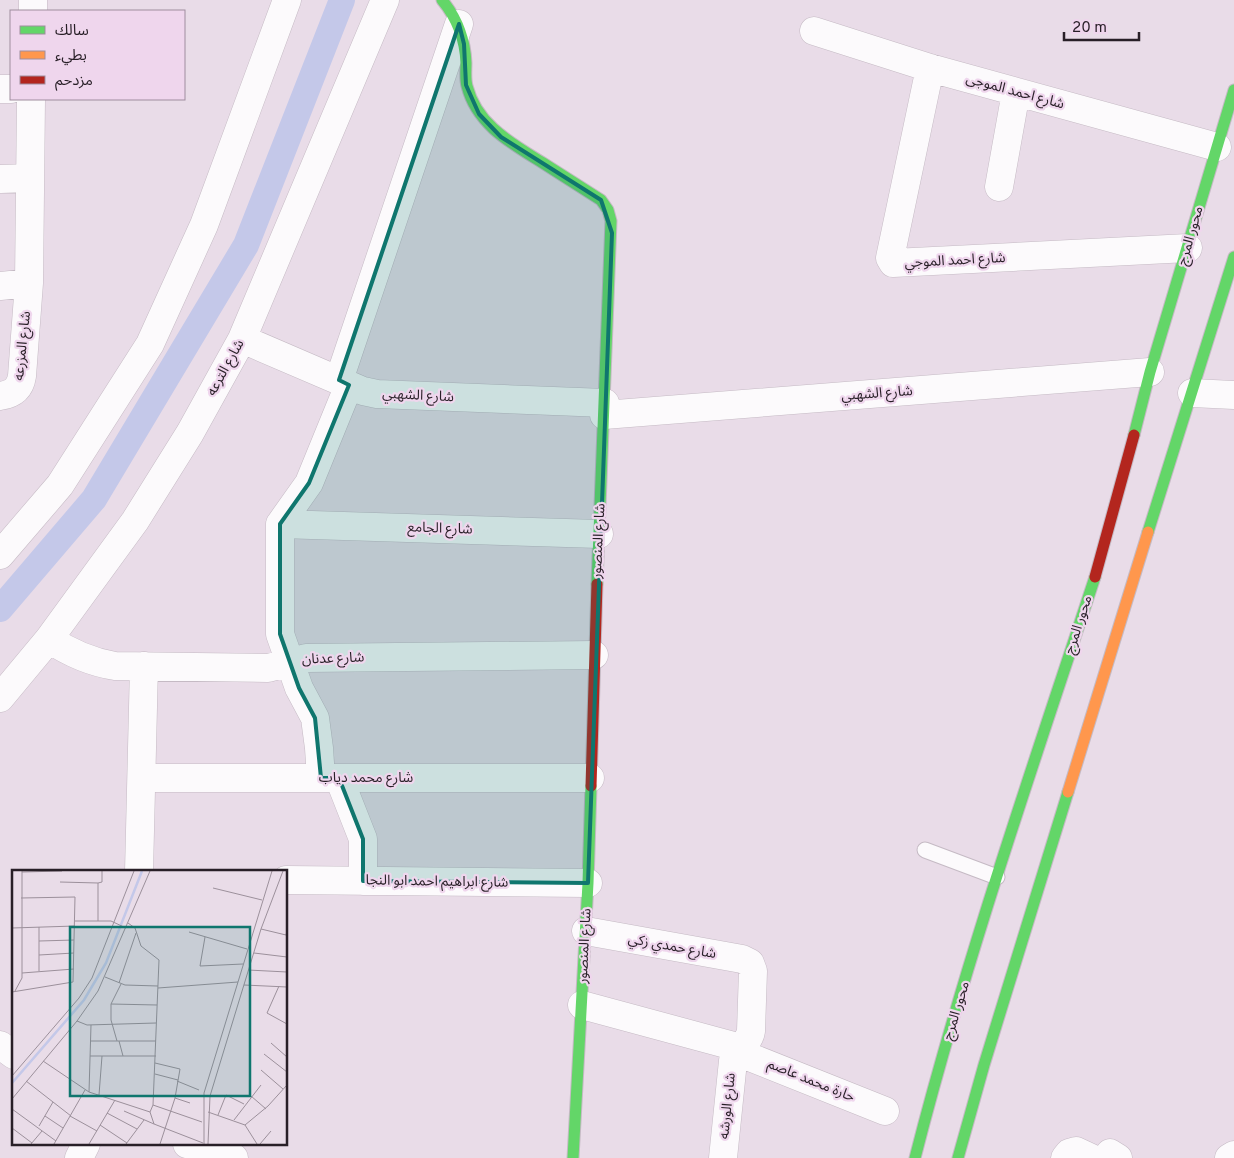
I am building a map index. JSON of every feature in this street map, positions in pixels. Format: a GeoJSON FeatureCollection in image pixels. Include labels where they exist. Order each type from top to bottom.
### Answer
{"type":"FeatureCollection","features":[{"type":"Feature","properties":{"kind":"main road","name":"شارع المنصور"},"geometry":{"type":"LineString","coordinates":[[442,0],[448,6],[458,24],[464,44],[466,85],[471,100],[479,114],[501,137],[601,200],[608,210],[611,221],[594,655],[588,883],[574,1158]]}},
{"type":"Feature","properties":{"kind":"main road","name":"محور المرج"},"geometry":{"type":"LineString","coordinates":[[916,1158],[930,1099],[997,877],[1101,559],[1150,372],[1234,90]]}},
{"type":"Feature","properties":{"kind":"main road"},"geometry":{"type":"LineString","coordinates":[[958,1158],[995,1027],[1138,562],[1192,393],[1228,292],[1234,257]]}},
{"type":"Feature","properties":{"kind":"street"},"geometry":{"type":"LineString","coordinates":[[0,555],[60,485],[150,344],[204,224],[287,0]]}},
{"type":"Feature","properties":{"kind":"street","name":"شارع الترعه"},"geometry":{"type":"LineString","coordinates":[[0,698],[49,639],[135,521],[190,433],[242,339],[381,2]]}},
{"type":"Feature","properties":{"kind":"street"},"geometry":{"type":"LineString","coordinates":[[363,881],[363,839],[330,778],[320,748],[316,718],[300,688],[280,634],[280,524],[309,483],[344,383],[458,24]]}},
{"type":"Feature","properties":{"kind":"street","name":"شارع احمد الموجى"},"geometry":{"type":"LineString","coordinates":[[814,31],[930,68],[1217,147]]}},
{"type":"Feature","properties":{"kind":"street","name":"شارع احمد الموجي"},"geometry":{"type":"LineString","coordinates":[[930,68],[890,258],[893,263],[1188,248]]}},
{"type":"Feature","properties":{"kind":"street"},"geometry":{"type":"LineString","coordinates":[[999,187],[1016,92]]}},
{"type":"Feature","properties":{"kind":"street","name":"شارع المزرعه"},"geometry":{"type":"LineString","coordinates":[[0,396],[14,392],[21,382],[29,284],[31,100]]}},
{"type":"Feature","properties":{"kind":"street"},"geometry":{"type":"LineString","coordinates":[[0,179],[30,178]]}},
{"type":"Feature","properties":{"kind":"street"},"geometry":{"type":"LineString","coordinates":[[0,286],[29,284]]}},
{"type":"Feature","properties":{"kind":"street","name":"شارع الشهبي"},"geometry":{"type":"LineString","coordinates":[[242,339],[344,383],[370,392],[605,409],[1150,372]]}},
{"type":"Feature","properties":{"kind":"street"},"geometry":{"type":"LineString","coordinates":[[1192,393],[1234,395]]}},
{"type":"Feature","properties":{"kind":"street","name":"شارع الجامع"},"geometry":{"type":"LineString","coordinates":[[280,524],[599,534]]}},
{"type":"Feature","properties":{"kind":"street","name":"شارع عدنان"},"geometry":{"type":"LineString","coordinates":[[49,639],[80,657],[97,663],[115,666],[268,668],[306,658],[594,655]]}},
{"type":"Feature","properties":{"kind":"street"},"geometry":{"type":"LineString","coordinates":[[139,870],[144,666]]}},
{"type":"Feature","properties":{"kind":"street","name":"شارع محمد دياب"},"geometry":{"type":"LineString","coordinates":[[142,778],[590,778]]}},
{"type":"Feature","properties":{"kind":"street","name":"شارع ابراهيم احمد ابو النجا"},"geometry":{"type":"LineString","coordinates":[[288,880],[588,883]]}},
{"type":"Feature","properties":{"kind":"street","name":"شارع حمدي زكي"},"geometry":{"type":"LineString","coordinates":[[586,931],[746,960],[750,963],[753,971]]}},
{"type":"Feature","properties":{"kind":"street","name":"شارع الورشه"},"geometry":{"type":"LineString","coordinates":[[723,1158],[732,1064],[739,1050],[749,1040],[752,1031],[753,971]]}},
{"type":"Feature","properties":{"kind":"street","name":"حارة محمد عاصم"},"geometry":{"type":"LineString","coordinates":[[582,1005],[739,1050],[885,1111]]}},
{"type":"Feature","properties":{"kind":"street"},"geometry":{"type":"LineString","coordinates":[[0,1045],[12,1054]]}},
{"type":"Feature","properties":{"kind":"street"},"geometry":{"type":"LineString","coordinates":[[79,1158],[85,1146]]}},
{"type":"Feature","properties":{"kind":"street"},"geometry":{"type":"LineString","coordinates":[[198,1146],[234,1158]]}},
{"type":"Feature","properties":{"kind":"street"},"geometry":{"type":"LineString","coordinates":[[1065,1158],[1070,1153],[1079,1151],[1090,1158]]}},
{"type":"Feature","properties":{"kind":"street"},"geometry":{"type":"LineString","coordinates":[[1106,1158],[1110,1153],[1118,1158]]}},
{"type":"Feature","properties":{"kind":"street"},"geometry":{"type":"LineString","coordinates":[[1229,1158],[1234,1155]]}},
{"type":"Feature","properties":{"kind":"lane"},"geometry":{"type":"LineString","coordinates":[[925,850],[997,877]]}},
{"type":"Feature","properties":{"kind":"highlighted area"},"geometry":{"type":"Polygon","coordinates":[[[459,24],[464,44],[466,85],[479,114],[501,137],[601,200],[612,233],[588,883],[363,881],[363,839],[339,778],[321,778],[315,718],[299,688],[280,634],[280,524],[309,483],[349,385],[339,380],[459,24]]]}},
{"type":"Feature","properties":{"kind":"waterway"},"geometry":{"type":"LineString","coordinates":[[0,609],[94,499],[246,245],[342,0]]}},
{"type":"Feature","properties":{"kind":"traffic: fast"},"geometry":{"type":"LineString","coordinates":[[442,0],[452,14],[462,38],[466,63],[466,83],[479,112],[497,132],[519,148],[601,200],[608,210],[611,221],[597,584]]}},
{"type":"Feature","properties":{"kind":"traffic: fast"},"geometry":{"type":"LineString","coordinates":[[1134,435],[1150,372],[1234,90]]}},
{"type":"Feature","properties":{"kind":"traffic: fast"},"geometry":{"type":"LineString","coordinates":[[1148,532],[1234,257]]}},
{"type":"Feature","properties":{"kind":"traffic: fast"},"geometry":{"type":"LineString","coordinates":[[915,1158],[977,939],[1095,577]]}},
{"type":"Feature","properties":{"kind":"traffic: fast"},"geometry":{"type":"LineString","coordinates":[[573,1158],[588,883],[591,786]]}},
{"type":"Feature","properties":{"kind":"traffic: fast"},"geometry":{"type":"LineString","coordinates":[[958,1158],[984,1065],[1068,792]]}},
{"type":"Feature","properties":{"kind":"traffic: slow"},"geometry":{"type":"LineString","coordinates":[[1068,792],[1148,532]]}},
{"type":"Feature","properties":{"kind":"traffic: jam"},"geometry":{"type":"LineString","coordinates":[[1095,577],[1134,435]]}},
{"type":"Feature","properties":{"kind":"traffic: jam"},"geometry":{"type":"LineString","coordinates":[[591,786],[597,584]]}}]}
